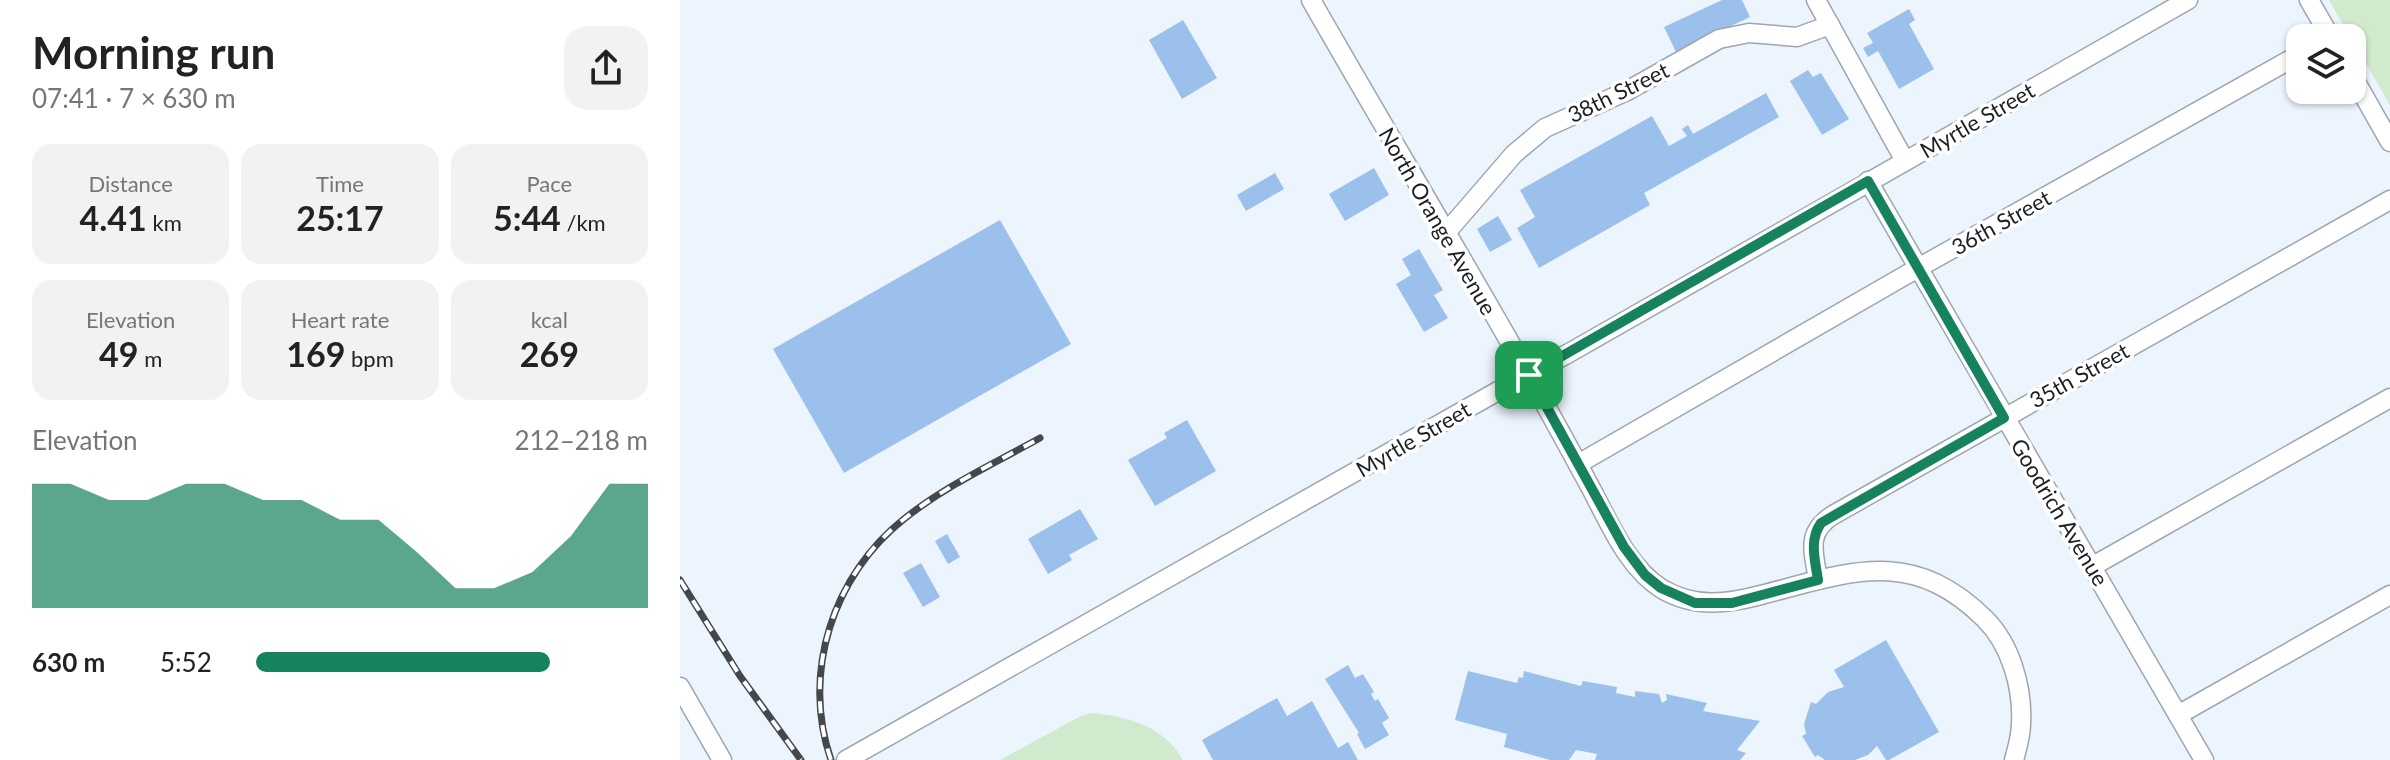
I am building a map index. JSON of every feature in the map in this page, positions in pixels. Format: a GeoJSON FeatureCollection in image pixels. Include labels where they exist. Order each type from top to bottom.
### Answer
{"type":"FeatureCollection","features":[{"type":"Feature","properties":{"kind":"street","name":"North Orange Avenue"},"geometry":{"type":"LineString","coordinates":[[1311,0],[1634,561],[1661,588],[1695,603],[1732,603],[1862,571],[1898,571],[1935,580],[1964,599],[1991,626],[2010,657],[2018,687],[2021,724],[2014,760]]}},
{"type":"Feature","properties":{"kind":"street"},"geometry":{"type":"LineString","coordinates":[[1816,0],[1905,161]]}},
{"type":"Feature","properties":{"kind":"street","name":"Myrtle Street"},"geometry":{"type":"LineString","coordinates":[[846,760],[2188,0]]}},
{"type":"Feature","properties":{"kind":"street"},"geometry":{"type":"LineString","coordinates":[[2309,0],[2322,24]]}},
{"type":"Feature","properties":{"kind":"street","name":"38th Street"},"geometry":{"type":"LineString","coordinates":[[1445,234],[1514,154],[1545,128],[1627,91],[1719,39],[1749,33],[1797,37],[1830,25]]}},
{"type":"Feature","properties":{"kind":"street","name":"36th Street"},"geometry":{"type":"LineString","coordinates":[[1578,464],[1918,268],[2286,62]]}},
{"type":"Feature","properties":{"kind":"street"},"geometry":{"type":"LineString","coordinates":[[2366,100],[2390,142]]}},
{"type":"Feature","properties":{"kind":"street","name":"Goodrich Avenue"},"geometry":{"type":"LineString","coordinates":[[1868,181],[2204,760]]}},
{"type":"Feature","properties":{"kind":"street","name":"35th Street"},"geometry":{"type":"LineString","coordinates":[[1818,580],[1813,545],[1815,532],[1821,523],[2390,200]]}},
{"type":"Feature","properties":{"kind":"street"},"geometry":{"type":"LineString","coordinates":[[2093,566],[2390,398]]}},
{"type":"Feature","properties":{"kind":"street"},"geometry":{"type":"LineString","coordinates":[[2178,715],[2390,595]]}},
{"type":"Feature","properties":{"kind":"street"},"geometry":{"type":"LineString","coordinates":[[680,687],[722,760]]}},
{"type":"Feature","properties":{"kind":"green space"},"geometry":{"type":"Polygon","coordinates":[[[2329,0],[2390,0],[2390,105],[2366,64],[2366,24],[2343,24],[2329,0]]]}},
{"type":"Feature","properties":{"kind":"green space"},"geometry":{"type":"Polygon","coordinates":[[[1091,713],[1131,720],[1155,731],[1175,748],[1183,760],[1000,760],[1091,713]]]}},
{"type":"Feature","properties":{"kind":"building"},"geometry":{"type":"Polygon","coordinates":[[[1722,0],[1742,0],[1750,17],[1676,52],[1664,27],[1722,0]]]}},
{"type":"Feature","properties":{"kind":"building"},"geometry":{"type":"Polygon","coordinates":[[[1909,9],[1915,20],[1909,24],[1934,69],[1899,89],[1878,51],[1868,57],[1863,48],[1873,43],[1867,33],[1909,9]]]}},
{"type":"Feature","properties":{"kind":"building"},"geometry":{"type":"Polygon","coordinates":[[[1183,20],[1217,78],[1182,99],[1149,40],[1183,20]]]}},
{"type":"Feature","properties":{"kind":"building"},"geometry":{"type":"Polygon","coordinates":[[[1808,70],[1813,77],[1821,73],[1849,119],[1822,135],[1790,81],[1808,70]]]}},
{"type":"Feature","properties":{"kind":"building"},"geometry":{"type":"Polygon","coordinates":[[[1766,93],[1779,117],[1644,193],[1650,205],[1539,268],[1517,228],[1535,217],[1520,190],[1652,116],[1669,146],[1687,136],[1682,129],[1688,125],[1693,134],[1766,93]]]}},
{"type":"Feature","properties":{"kind":"building"},"geometry":{"type":"Polygon","coordinates":[[[1374,168],[1389,195],[1345,221],[1329,194],[1374,168]]]}},
{"type":"Feature","properties":{"kind":"building"},"geometry":{"type":"Polygon","coordinates":[[[1275,173],[1284,189],[1246,211],[1237,195],[1275,173]]]}},
{"type":"Feature","properties":{"kind":"building"},"geometry":{"type":"Polygon","coordinates":[[[1498,216],[1512,240],[1490,252],[1477,229],[1498,216]]]}},
{"type":"Feature","properties":{"kind":"building"},"geometry":{"type":"Polygon","coordinates":[[[1000,220],[1071,344],[844,473],[773,349],[1000,220]]]}},
{"type":"Feature","properties":{"kind":"building"},"geometry":{"type":"Polygon","coordinates":[[[1419,249],[1443,290],[1434,295],[1448,318],[1424,332],[1396,284],[1411,275],[1402,259],[1419,249]]]}},
{"type":"Feature","properties":{"kind":"building"},"geometry":{"type":"Polygon","coordinates":[[[1187,420],[1216,471],[1155,506],[1128,460],[1167,438],[1164,433],[1187,420]]]}},
{"type":"Feature","properties":{"kind":"building"},"geometry":{"type":"Polygon","coordinates":[[[1080,509],[1098,539],[1069,555],[1072,560],[1048,574],[1028,539],[1080,509]]]}},
{"type":"Feature","properties":{"kind":"building"},"geometry":{"type":"Polygon","coordinates":[[[947,534],[960,557],[948,564],[935,541],[947,534]]]}},
{"type":"Feature","properties":{"kind":"building"},"geometry":{"type":"Polygon","coordinates":[[[921,563],[940,597],[923,607],[903,573],[921,563]]]}},
{"type":"Feature","properties":{"kind":"building"},"geometry":{"type":"Polygon","coordinates":[[[1886,640],[1939,732],[1889,760],[1877,746],[1868,755],[1855,760],[1815,757],[1802,736],[1806,734],[1804,724],[1811,702],[1816,704],[1828,692],[1844,687],[1834,670],[1886,640]]]}},
{"type":"Feature","properties":{"kind":"building"},"geometry":{"type":"Polygon","coordinates":[[[1348,665],[1355,678],[1363,674],[1374,692],[1371,694],[1375,701],[1378,699],[1389,718],[1382,723],[1389,735],[1365,749],[1359,733],[1325,679],[1348,665]]]}},
{"type":"Feature","properties":{"kind":"building"},"geometry":{"type":"Polygon","coordinates":[[[1468,671],[1517,683],[1519,677],[1523,678],[1524,671],[1581,686],[1583,681],[1617,687],[1616,693],[1635,697],[1635,691],[1659,694],[1662,703],[1667,700],[1666,694],[1707,703],[1703,711],[1760,721],[1737,750],[1746,753],[1740,760],[1595,760],[1597,754],[1576,750],[1569,760],[1550,760],[1504,747],[1507,734],[1455,720],[1468,671]]]}},
{"type":"Feature","properties":{"kind":"building"},"geometry":{"type":"Polygon","coordinates":[[[1277,698],[1287,716],[1312,701],[1338,748],[1348,742],[1358,760],[1213,760],[1202,740],[1277,698]]]}},
{"type":"Feature","properties":{"kind":"railway"},"geometry":{"type":"LineString","coordinates":[[831,760],[823,727],[820,694],[822,660],[842,597],[858,568],[879,542],[920,507],[1040,438]]}},
{"type":"Feature","properties":{"kind":"railway"},"geometry":{"type":"LineString","coordinates":[[680,580],[740,676],[801,760]]}},
{"type":"Feature","properties":{"kind":"route"},"geometry":{"type":"LineString","coordinates":[[1868,181],[2004,418],[1821,523],[1815,532],[1813,545],[1818,580],[1732,603],[1695,603],[1661,588],[1634,561],[1529,375],[1868,181]]}}]}
